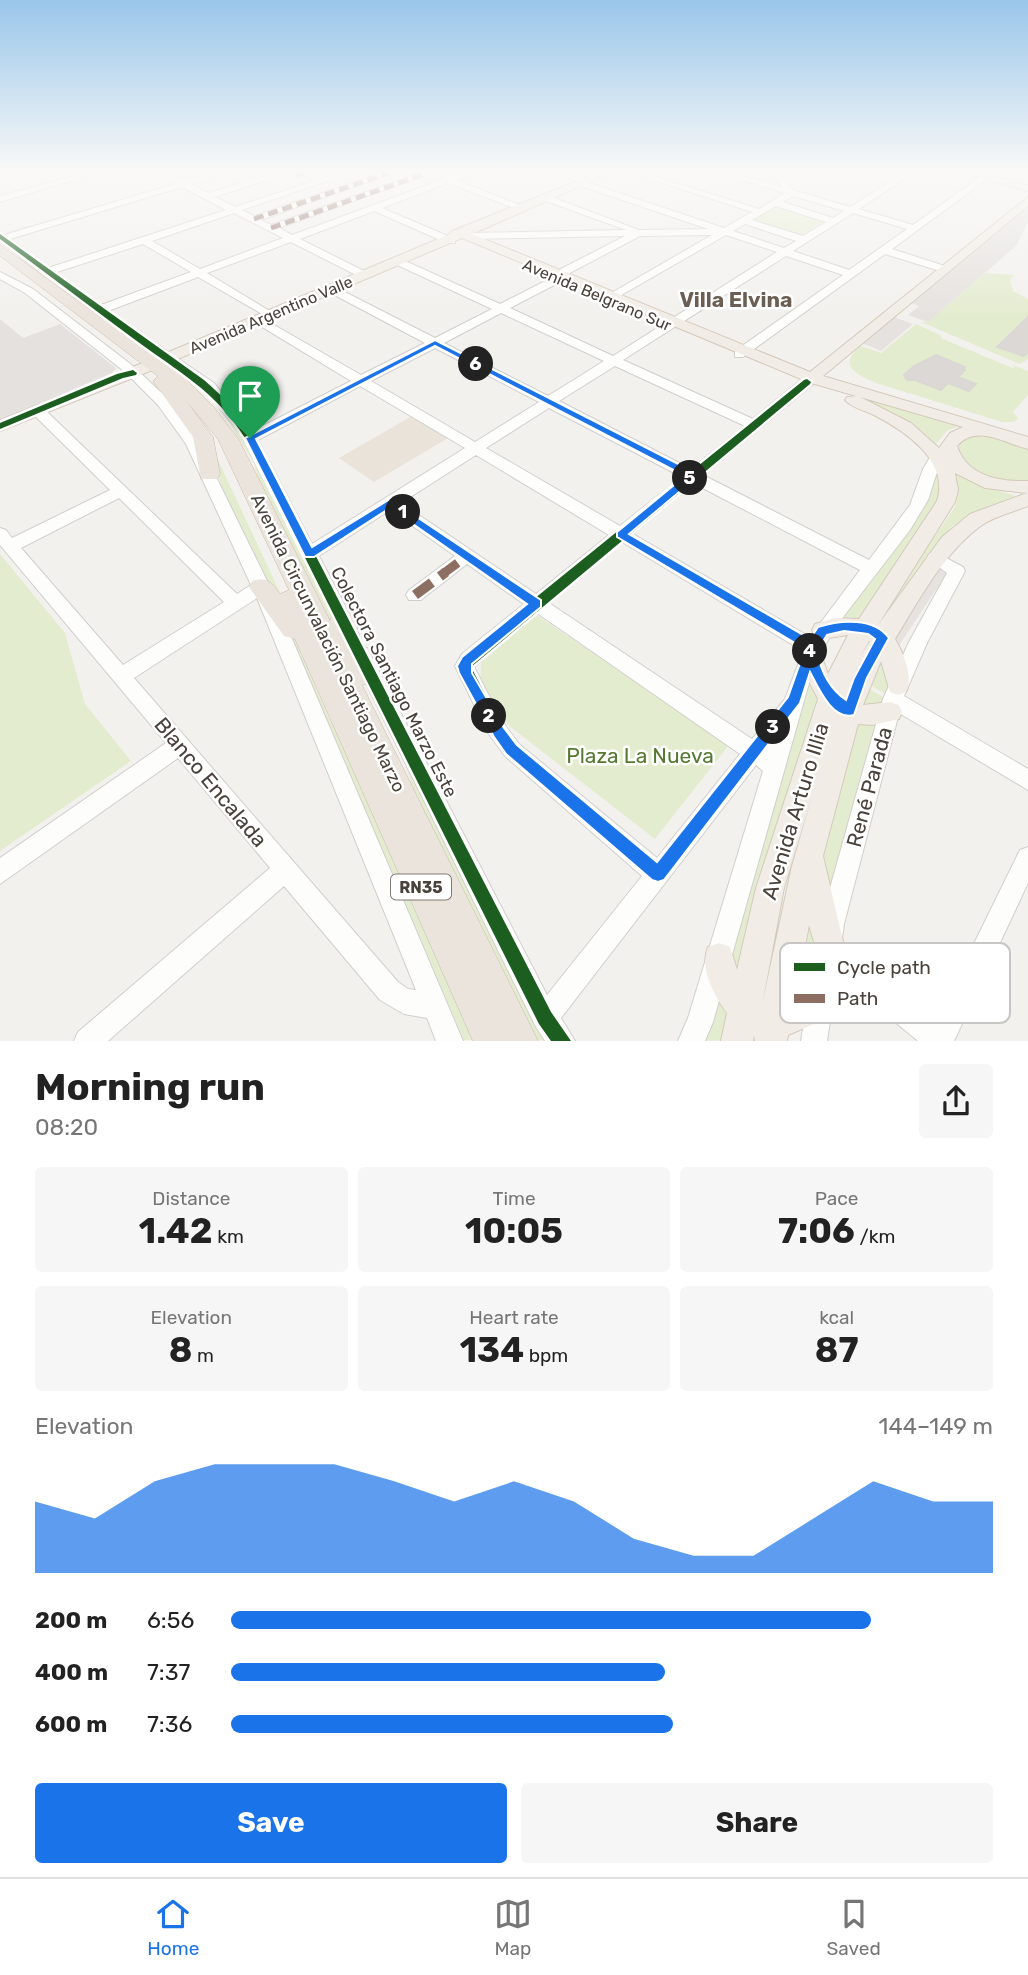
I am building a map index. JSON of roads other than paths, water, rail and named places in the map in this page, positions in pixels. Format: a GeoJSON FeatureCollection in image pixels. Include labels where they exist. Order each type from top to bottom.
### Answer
{"type":"FeatureCollection","features":[{"type":"Feature","properties":{"kind":"highway","name":"Avenida Circunvalación Santiago Marzo"},"geometry":{"type":"LineString","coordinates":[[1,242],[152,369],[200,421],[228,464],[491,1041]]}},
{"type":"Feature","properties":{"kind":"highway","name":"Avenida Circunvalación Santiago Marzo"},"geometry":{"type":"LineString","coordinates":[[0,258],[152,369],[187,390],[218,424],[237,454],[519,1041]]}},
{"type":"Feature","properties":{"kind":"highway"},"geometry":{"type":"LineString","coordinates":[[152,369],[203,437],[209,474]]}},
{"type":"Feature","properties":{"kind":"highway"},"geometry":{"type":"LineString","coordinates":[[209,387],[220,414],[251,464],[258,498]]}},
{"type":"Feature","properties":{"kind":"highway"},"geometry":{"type":"LineString","coordinates":[[261,587],[293,629],[335,720],[368,771]]}},
{"type":"Feature","properties":{"kind":"highway"},"geometry":{"type":"LineString","coordinates":[[342,619],[352,666],[400,767],[413,822]]}},
{"type":"Feature","properties":{"kind":"main road","name":"Avenida Argentino Valle"},"geometry":{"type":"LineString","coordinates":[[40,413],[152,369],[264,318],[494,221]]}},
{"type":"Feature","properties":{"kind":"main road"},"geometry":{"type":"LineString","coordinates":[[809,380],[1003,221]]}},
{"type":"Feature","properties":{"kind":"main road","name":"Avenida Belgrano Sur"},"geometry":{"type":"LineString","coordinates":[[457,237],[672,323],[883,413],[944,457]]}},
{"type":"Feature","properties":{"kind":"main road","name":"Avenida Belgrano Sur"},"geometry":{"type":"LineString","coordinates":[[809,380],[1018,440]]}},
{"type":"Feature","properties":{"kind":"main road"},"geometry":{"type":"LineString","coordinates":[[0,426],[40,413]]}},
{"type":"Feature","properties":{"kind":"main road"},"geometry":{"type":"LineString","coordinates":[[0,433],[40,413]]}},
{"type":"Feature","properties":{"kind":"main road"},"geometry":{"type":"LineString","coordinates":[[1018,440],[968,431],[957,435],[944,457],[977,478],[1026,496]]}},
{"type":"Feature","properties":{"kind":"main road","name":"Avenida Arturo Illia"},"geometry":{"type":"LineString","coordinates":[[737,1041],[770,888],[839,704],[860,678],[873,633],[944,507],[949,491],[944,457]]}},
{"type":"Feature","properties":{"kind":"main road","name":"Avenida Arturo Illia"},"geometry":{"type":"LineString","coordinates":[[873,633],[964,527],[1026,496]]}},
{"type":"Feature","properties":{"kind":"main road"},"geometry":{"type":"LineString","coordinates":[[838,626],[873,633],[890,649],[894,698],[865,715],[839,704],[813,664],[815,643],[838,626]]}},
{"type":"Feature","properties":{"kind":"main road","name":"Avenida Arturo Illia"},"geometry":{"type":"LineString","coordinates":[[791,943],[839,704]]}},
{"type":"Feature","properties":{"kind":"main road"},"geometry":{"type":"LineString","coordinates":[[810,850],[814,885],[828,943]]}},
{"type":"Feature","properties":{"kind":"main road"},"geometry":{"type":"LineString","coordinates":[[719,958],[723,977],[744,1008],[773,1032],[790,1023]]}},
{"type":"Feature","properties":{"kind":"main road","name":"Avenida Arturo Illia"},"geometry":{"type":"LineString","coordinates":[[773,1032],[780,998]]}},
{"type":"Feature","properties":{"kind":"street"},"geometry":{"type":"LineString","coordinates":[[1,242],[68,221]]}},
{"type":"Feature","properties":{"kind":"street"},"geometry":{"type":"LineString","coordinates":[[41,274],[203,221]]}},
{"type":"Feature","properties":{"kind":"street"},"geometry":{"type":"LineString","coordinates":[[257,221],[364,275]]}},
{"type":"Feature","properties":{"kind":"street"},"geometry":{"type":"LineString","coordinates":[[271,228],[292,221]]}},
{"type":"Feature","properties":{"kind":"street"},"geometry":{"type":"LineString","coordinates":[[99,310],[339,221]]}},
{"type":"Feature","properties":{"kind":"street"},"geometry":{"type":"LineString","coordinates":[[410,221],[457,237],[725,232]]}},
{"type":"Feature","properties":{"kind":"street"},"geometry":{"type":"LineString","coordinates":[[606,221],[639,233]]}},
{"type":"Feature","properties":{"kind":"street"},"geometry":{"type":"LineString","coordinates":[[693,221],[851,274]]}},
{"type":"Feature","properties":{"kind":"street"},"geometry":{"type":"LineString","coordinates":[[610,298],[744,221],[804,240]]}},
{"type":"Feature","properties":{"kind":"street"},"geometry":{"type":"LineString","coordinates":[[309,554],[834,221]]}},
{"type":"Feature","properties":{"kind":"street"},"geometry":{"type":"LineString","coordinates":[[888,221],[914,228]]}},
{"type":"Feature","properties":{"kind":"street"},"geometry":{"type":"LineString","coordinates":[[742,352],[924,221]]}},
{"type":"Feature","properties":{"kind":"street"},"geometry":{"type":"LineString","coordinates":[[250,438],[500,309],[639,233]]}},
{"type":"Feature","properties":{"kind":"street"},"geometry":{"type":"LineString","coordinates":[[144,240],[361,381],[621,534],[815,643]]}},
{"type":"Feature","properties":{"kind":"street"},"geometry":{"type":"LineString","coordinates":[[884,250],[944,269]]}},
{"type":"Feature","properties":{"kind":"street"},"geometry":{"type":"LineString","coordinates":[[397,261],[754,425]]}},
{"type":"Feature","properties":{"kind":"street","name":"Colectora Santiago Marzo Este"},"geometry":{"type":"LineString","coordinates":[[41,274],[99,310],[152,369],[169,410],[209,474],[261,587],[450,1041]]}},
{"type":"Feature","properties":{"kind":"street","name":"Colectora Santiago Marzo Este"},"geometry":{"type":"LineString","coordinates":[[0,275],[152,369],[209,387],[226,404],[250,438],[545,1018],[562,1041]]}},
{"type":"Feature","properties":{"kind":"street"},"geometry":{"type":"LineString","coordinates":[[0,288],[16,283]]}},
{"type":"Feature","properties":{"kind":"street"},"geometry":{"type":"LineString","coordinates":[[331,289],[870,568]]}},
{"type":"Feature","properties":{"kind":"street"},"geometry":{"type":"LineString","coordinates":[[658,874],[512,750],[495,727],[464,666],[469,659],[809,380]]}},
{"type":"Feature","properties":{"kind":"street"},"geometry":{"type":"LineString","coordinates":[[40,413],[236,603]]}},
{"type":"Feature","properties":{"kind":"street"},"geometry":{"type":"LineString","coordinates":[[692,1039],[719,958],[795,699],[815,643],[918,505],[928,470],[944,457]]}},
{"type":"Feature","properties":{"kind":"street"},"geometry":{"type":"LineString","coordinates":[[5,540],[120,491]]}},
{"type":"Feature","properties":{"kind":"street"},"geometry":{"type":"LineString","coordinates":[[390,503],[775,767]]}},
{"type":"Feature","properties":{"kind":"street","name":"Blanco Encalada"},"geometry":{"type":"LineString","coordinates":[[5,540],[389,991],[404,1000],[436,1006]]}},
{"type":"Feature","properties":{"kind":"street"},"geometry":{"type":"LineString","coordinates":[[415,595],[467,556]]}},
{"type":"Feature","properties":{"kind":"street","name":"René Parada"},"geometry":{"type":"LineString","coordinates":[[829,943],[894,698],[957,570],[935,558]]}},
{"type":"Feature","properties":{"kind":"street"},"geometry":{"type":"LineString","coordinates":[[121,676],[261,587]]}},
{"type":"Feature","properties":{"kind":"street"},"geometry":{"type":"LineString","coordinates":[[894,698],[1028,780]]}},
{"type":"Feature","properties":{"kind":"street"},"geometry":{"type":"LineString","coordinates":[[545,1018],[795,699]]}},
{"type":"Feature","properties":{"kind":"street"},"geometry":{"type":"LineString","coordinates":[[0,872],[180,745]]}},
{"type":"Feature","properties":{"kind":"street"},"geometry":{"type":"LineString","coordinates":[[987,943],[1028,858]]}},
{"type":"Feature","properties":{"kind":"street"},"geometry":{"type":"LineString","coordinates":[[87,1041],[286,869]]}},
{"type":"Feature","properties":{"kind":"street","name":"René Parada"},"geometry":{"type":"LineString","coordinates":[[814,1041],[816,1023]]}},
{"type":"Feature","properties":{"kind":"street"},"geometry":{"type":"LineString","coordinates":[[919,1023],[940,1041],[949,1023]]}},
{"type":"Feature","properties":{"kind":"district","name":"Villa Elvina"},"geometry":{"type":"Point","coordinates":[736,299]}},
{"type":"Feature","properties":{"kind":"park label","name":"Plaza La Nueva"},"geometry":{"type":"Point","coordinates":[640,755]}}]}
